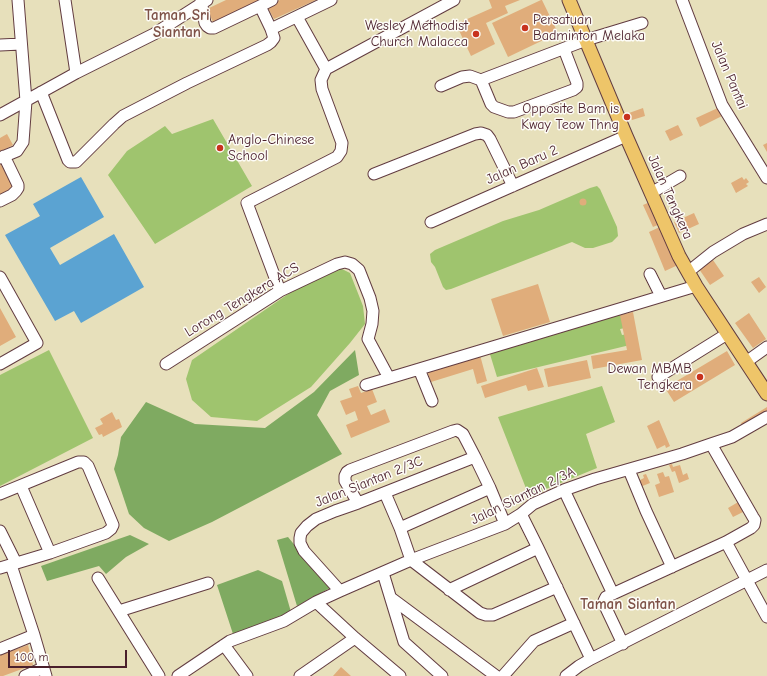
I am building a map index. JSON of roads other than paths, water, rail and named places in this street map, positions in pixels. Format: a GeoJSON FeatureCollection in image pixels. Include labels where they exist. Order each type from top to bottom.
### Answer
{"type":"FeatureCollection","features":[{"type":"Feature","properties":{"kind":"main road","name":"Jalan Tengkera"},"geometry":{"type":"LineString","coordinates":[[569,0],[626,136],[679,256],[696,286],[767,394]]}},
{"type":"Feature","properties":{"kind":"street"},"geometry":{"type":"LineString","coordinates":[[0,201],[12,195],[18,188],[18,184],[2,157],[17,151],[23,142],[26,101],[18,0]]}},
{"type":"Feature","properties":{"kind":"street"},"geometry":{"type":"LineString","coordinates":[[65,0],[76,74]]}},
{"type":"Feature","properties":{"kind":"street"},"geometry":{"type":"LineString","coordinates":[[0,115],[154,34],[203,1],[205,23],[210,28],[214,28],[272,0]]}},
{"type":"Feature","properties":{"kind":"street"},"geometry":{"type":"LineString","coordinates":[[271,29],[331,0]]}},
{"type":"Feature","properties":{"kind":"street"},"geometry":{"type":"LineString","coordinates":[[280,291],[247,203],[337,157],[342,143],[322,89],[321,80],[326,69],[454,0]]}},
{"type":"Feature","properties":{"kind":"street","name":"Jalan Pantai"},"geometry":{"type":"LineString","coordinates":[[682,0],[722,105],[767,178]]}},
{"type":"Feature","properties":{"kind":"street"},"geometry":{"type":"LineString","coordinates":[[42,92],[68,160],[70,162],[76,162],[123,116],[271,42],[274,38],[260,6]]}},
{"type":"Feature","properties":{"kind":"street"},"geometry":{"type":"LineString","coordinates":[[297,17],[326,69]]}},
{"type":"Feature","properties":{"kind":"street"},"geometry":{"type":"LineString","coordinates":[[441,86],[462,77],[470,76],[481,80],[586,40],[642,23]]}},
{"type":"Feature","properties":{"kind":"street"},"geometry":{"type":"LineString","coordinates":[[0,45],[21,44]]}},
{"type":"Feature","properties":{"kind":"street"},"geometry":{"type":"LineString","coordinates":[[481,80],[491,104],[494,107],[508,112],[514,112],[573,90],[577,83],[564,49]]}},
{"type":"Feature","properties":{"kind":"street"},"geometry":{"type":"LineString","coordinates":[[374,174],[475,134],[481,133],[487,135],[514,186]]}},
{"type":"Feature","properties":{"kind":"street","name":"Jalan Baru 2"},"geometry":{"type":"LineString","coordinates":[[431,222],[626,136]]}},
{"type":"Feature","properties":{"kind":"street"},"geometry":{"type":"LineString","coordinates":[[651,193],[680,176]]}},
{"type":"Feature","properties":{"kind":"street"},"geometry":{"type":"LineString","coordinates":[[688,272],[713,252],[743,234],[767,224]]}},
{"type":"Feature","properties":{"kind":"street","name":"Lorong Tengkera ACS"},"geometry":{"type":"LineString","coordinates":[[166,364],[280,291],[337,264],[345,262],[352,264],[358,270],[370,298],[373,311],[372,324],[368,339],[389,378]]}},
{"type":"Feature","properties":{"kind":"street"},"geometry":{"type":"LineString","coordinates":[[650,274],[661,296]]}},
{"type":"Feature","properties":{"kind":"street"},"geometry":{"type":"LineString","coordinates":[[0,277],[37,343],[0,364]]}},
{"type":"Feature","properties":{"kind":"street"},"geometry":{"type":"LineString","coordinates":[[366,385],[696,286]]}},
{"type":"Feature","properties":{"kind":"street"},"geometry":{"type":"LineString","coordinates":[[658,377],[727,334]]}},
{"type":"Feature","properties":{"kind":"street"},"geometry":{"type":"LineString","coordinates":[[746,362],[767,347]]}},
{"type":"Feature","properties":{"kind":"street"},"geometry":{"type":"LineString","coordinates":[[419,369],[432,401]]}},
{"type":"Feature","properties":{"kind":"street","name":"Jalan Siantan 2/3A"},"geometry":{"type":"LineString","coordinates":[[178,676],[227,643],[284,621],[316,602],[411,560],[506,524],[534,504],[564,490],[595,479],[629,470],[711,444],[732,436],[767,417]]}},
{"type":"Feature","properties":{"kind":"street"},"geometry":{"type":"LineString","coordinates":[[358,503],[345,481],[347,472],[457,430],[463,434],[475,457],[506,524]]}},
{"type":"Feature","properties":{"kind":"street"},"geometry":{"type":"LineString","coordinates":[[623,644],[605,606],[604,601],[606,597],[726,542],[754,525],[755,520],[711,444]]}},
{"type":"Feature","properties":{"kind":"street","name":"Jalan Siantan 2/3C"},"geometry":{"type":"LineString","coordinates":[[340,591],[304,551],[300,543],[300,538],[301,533],[307,526],[316,519],[334,511],[475,457]]}},
{"type":"Feature","properties":{"kind":"street"},"geometry":{"type":"LineString","coordinates":[[0,494],[78,462],[84,462],[88,466],[113,525],[106,533],[9,566]]}},
{"type":"Feature","properties":{"kind":"street"},"geometry":{"type":"LineString","coordinates":[[629,470],[672,567]]}},
{"type":"Feature","properties":{"kind":"street"},"geometry":{"type":"LineString","coordinates":[[21,486],[50,553]]}},
{"type":"Feature","properties":{"kind":"street"},"geometry":{"type":"LineString","coordinates":[[400,528],[490,488]]}},
{"type":"Feature","properties":{"kind":"street"},"geometry":{"type":"LineString","coordinates":[[564,490],[613,594]]}},
{"type":"Feature","properties":{"kind":"street"},"geometry":{"type":"LineString","coordinates":[[384,493],[400,528],[411,560],[480,613],[493,615],[557,588]]}},
{"type":"Feature","properties":{"kind":"street"},"geometry":{"type":"LineString","coordinates":[[521,514],[591,659]]}},
{"type":"Feature","properties":{"kind":"street"},"geometry":{"type":"LineString","coordinates":[[0,532],[9,566],[34,634],[44,672],[25,676]]}},
{"type":"Feature","properties":{"kind":"street"},"geometry":{"type":"LineString","coordinates":[[726,542],[767,617]]}},
{"type":"Feature","properties":{"kind":"street"},"geometry":{"type":"LineString","coordinates":[[449,590],[538,548]]}},
{"type":"Feature","properties":{"kind":"street"},"geometry":{"type":"LineString","coordinates":[[566,676],[581,671],[591,659],[767,570]]}},
{"type":"Feature","properties":{"kind":"street"},"geometry":{"type":"LineString","coordinates":[[383,573],[404,642],[442,676]]}},
{"type":"Feature","properties":{"kind":"street"},"geometry":{"type":"LineString","coordinates":[[98,578],[159,676]]}},
{"type":"Feature","properties":{"kind":"street"},"geometry":{"type":"LineString","coordinates":[[118,611],[208,583]]}},
{"type":"Feature","properties":{"kind":"street"},"geometry":{"type":"LineString","coordinates":[[391,598],[496,676]]}},
{"type":"Feature","properties":{"kind":"street"},"geometry":{"type":"LineString","coordinates":[[316,602],[355,638],[400,676]]}},
{"type":"Feature","properties":{"kind":"street"},"geometry":{"type":"LineString","coordinates":[[503,676],[534,641],[574,623]]}},
{"type":"Feature","properties":{"kind":"street"},"geometry":{"type":"LineString","coordinates":[[0,649],[34,634]]}},
{"type":"Feature","properties":{"kind":"street"},"geometry":{"type":"LineString","coordinates":[[300,676],[355,638]]}},
{"type":"Feature","properties":{"kind":"street"},"geometry":{"type":"LineString","coordinates":[[227,643],[246,676]]}},
{"type":"Feature","properties":{"kind":"water"},"geometry":{"type":"Polygon","coordinates":[[[81,177],[104,217],[50,248],[60,265],[114,234],[144,287],[81,323],[74,311],[55,321],[5,235],[40,216],[33,204],[81,177]]]}},
{"type":"Feature","properties":{"kind":"place","name":"Persatuan Badminton Melaka"},"geometry":{"type":"Point","coordinates":[525,28]}},
{"type":"Feature","properties":{"kind":"place","name":"Wesley Methodist Church Malacca"},"geometry":{"type":"Point","coordinates":[476,34]}},
{"type":"Feature","properties":{"kind":"place","name":"Opposite Bam is Kway Teow Thng"},"geometry":{"type":"Point","coordinates":[627,117]}},
{"type":"Feature","properties":{"kind":"place","name":"Anglo-Chinese School"},"geometry":{"type":"Point","coordinates":[220,148]}},
{"type":"Feature","properties":{"kind":"place","name":"Dewan MBMB Tengkera"},"geometry":{"type":"Point","coordinates":[700,377]}},
{"type":"Feature","properties":{"kind":"district","name":"Taman Sri Siantan"},"geometry":{"type":"Point","coordinates":[177,24]}},
{"type":"Feature","properties":{"kind":"district","name":"Taman Siantan"},"geometry":{"type":"Point","coordinates":[628,605]}}]}
